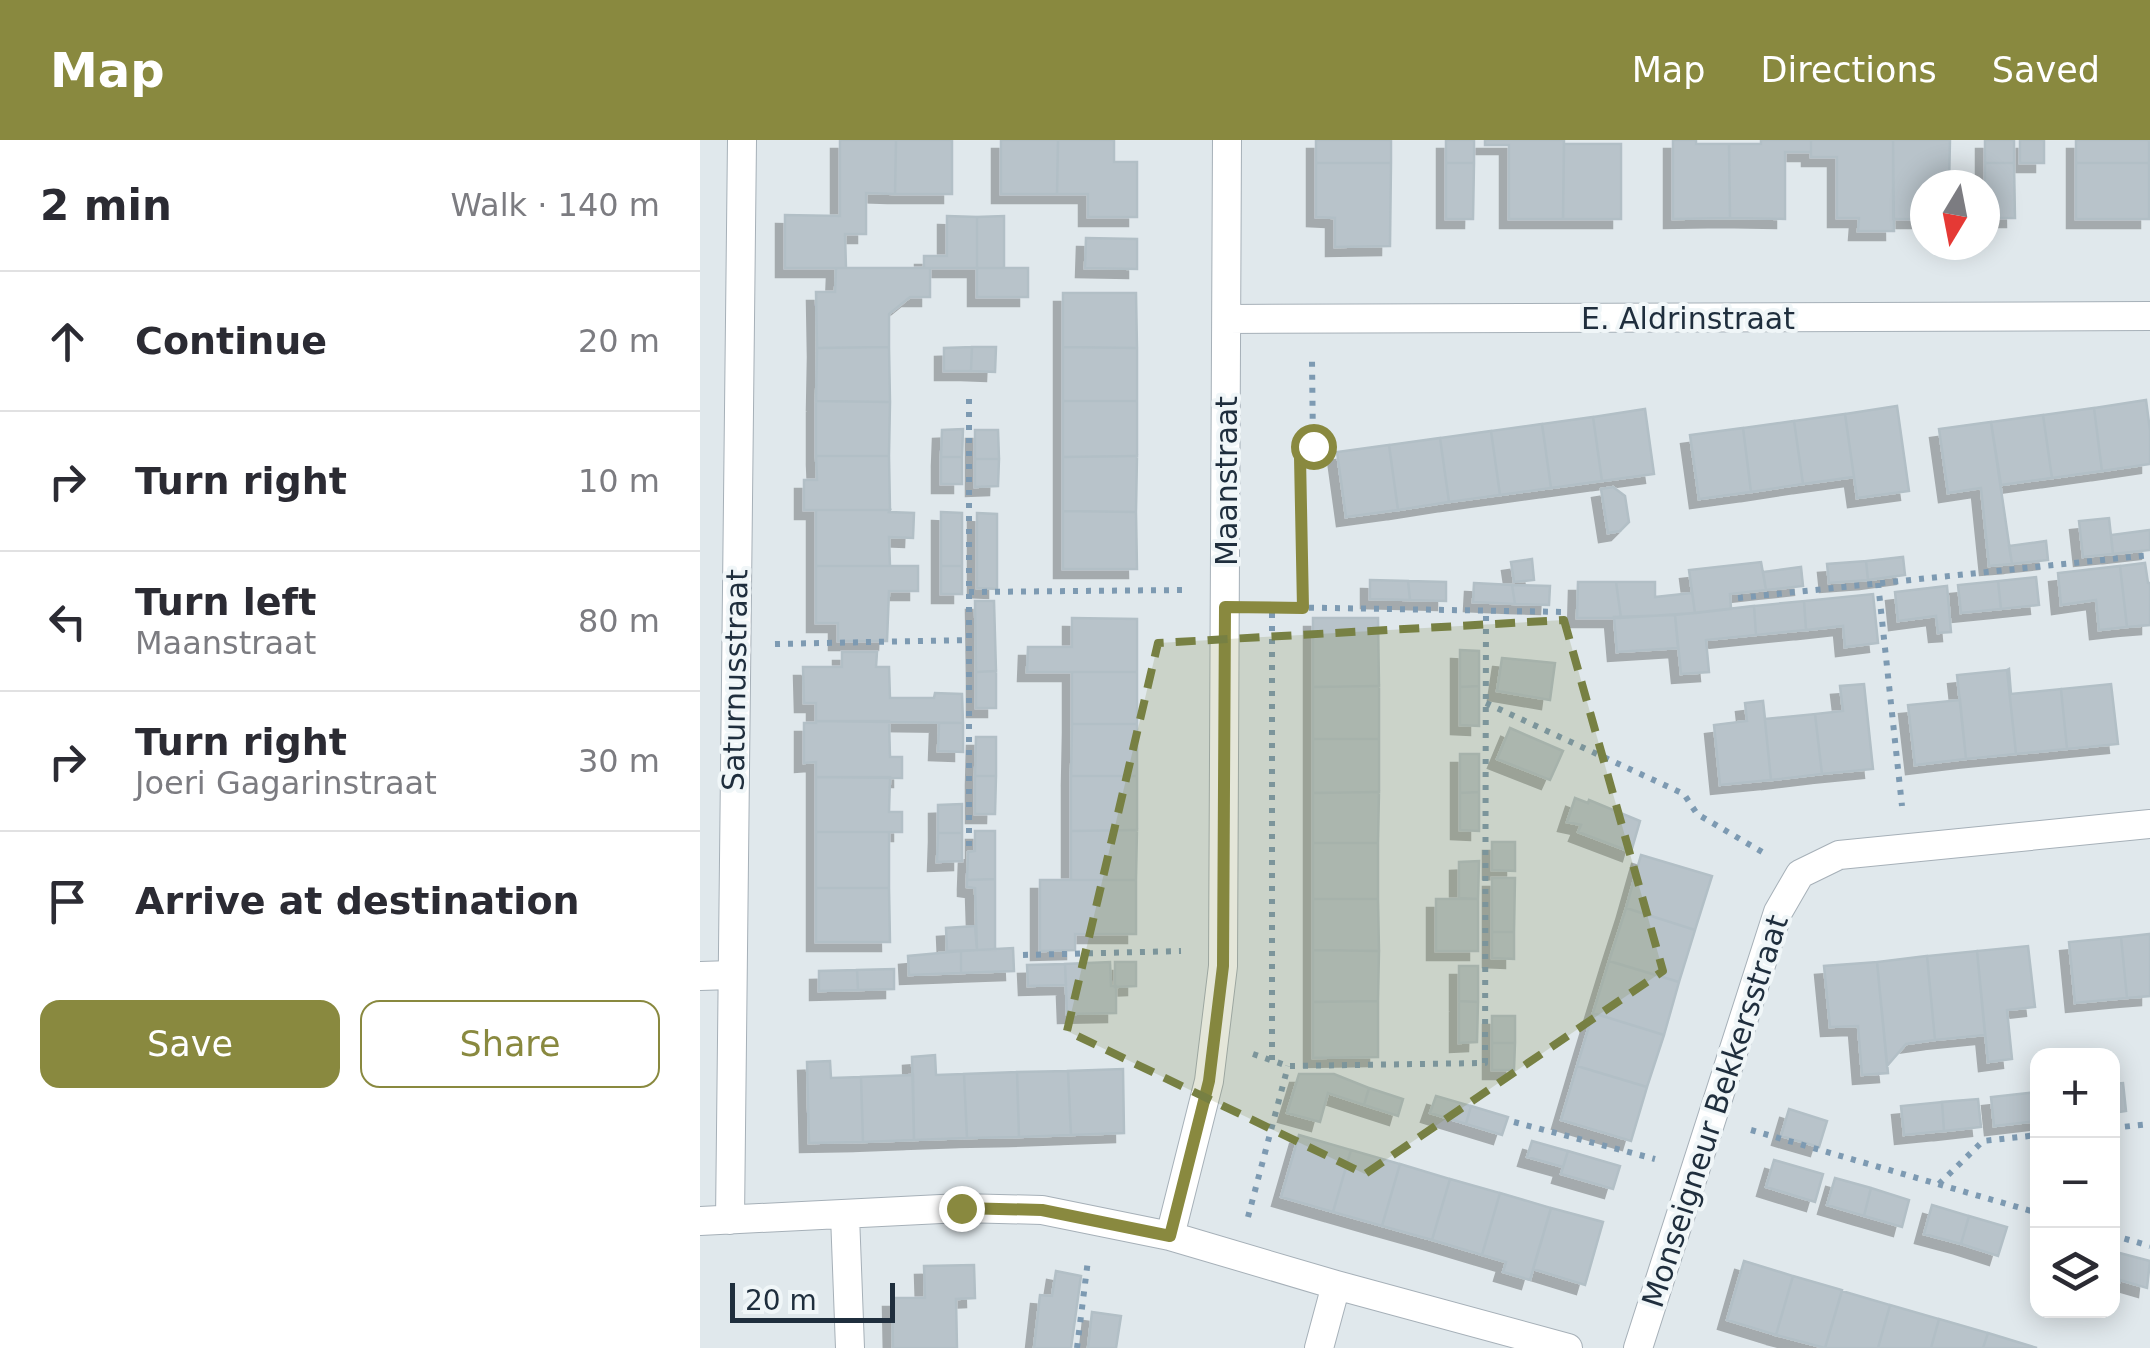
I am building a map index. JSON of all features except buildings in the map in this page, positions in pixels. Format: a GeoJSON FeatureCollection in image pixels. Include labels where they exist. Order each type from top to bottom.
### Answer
{"type":"FeatureCollection","features":[{"type":"Feature","properties":{"kind":"street","name":"Saturnusstraat"},"geometry":{"type":"LineString","coordinates":[[730,1220],[742,140]]}},
{"type":"Feature","properties":{"kind":"street","name":"Maanstraat"},"geometry":{"type":"LineString","coordinates":[[1170,1236],[1209,1081],[1223,950],[1227,140]]}},
{"type":"Feature","properties":{"kind":"street","name":"E. Aldrinstraat"},"geometry":{"type":"LineString","coordinates":[[1227,319],[2150,316]]}},
{"type":"Feature","properties":{"kind":"street"},"geometry":{"type":"LineString","coordinates":[[1800,874],[1839,855],[2150,824]]}},
{"type":"Feature","properties":{"kind":"street","name":"Monseigneur Bekkersstraat"},"geometry":{"type":"LineString","coordinates":[[1638,1348],[1778,912],[1800,874]]}},
{"type":"Feature","properties":{"kind":"street"},"geometry":{"type":"LineString","coordinates":[[700,976],[732,975]]}},
{"type":"Feature","properties":{"kind":"street"},"geometry":{"type":"LineString","coordinates":[[700,1221],[961,1208],[1042,1210],[1170,1236],[1568,1348]]}},
{"type":"Feature","properties":{"kind":"street"},"geometry":{"type":"LineString","coordinates":[[845,1215],[850,1348]]}},
{"type":"Feature","properties":{"kind":"street"},"geometry":{"type":"LineString","coordinates":[[1319,1348],[1336,1285]]}},
{"type":"Feature","properties":{"kind":"path"},"geometry":{"type":"LineString","coordinates":[[1303,608],[1300,457],[1313,446],[1312,319]]}},
{"type":"Feature","properties":{"kind":"path"},"geometry":{"type":"LineString","coordinates":[[969,846],[970,397]]}},
{"type":"Feature","properties":{"kind":"path"},"geometry":{"type":"LineString","coordinates":[[1738,598],[2150,555]]}},
{"type":"Feature","properties":{"kind":"path"},"geometry":{"type":"LineString","coordinates":[[1878,584],[1907,848]]}},
{"type":"Feature","properties":{"kind":"path"},"geometry":{"type":"LineString","coordinates":[[969,592],[1225,598],[1272,607],[1568,612]]}},
{"type":"Feature","properties":{"kind":"path"},"geometry":{"type":"LineString","coordinates":[[1272,607],[1272,1060]]}},
{"type":"Feature","properties":{"kind":"path"},"geometry":{"type":"LineString","coordinates":[[1214,1042],[1288,1066],[1486,1063],[1486,611]]}},
{"type":"Feature","properties":{"kind":"path"},"geometry":{"type":"LineString","coordinates":[[736,644],[969,640]]}},
{"type":"Feature","properties":{"kind":"path"},"geometry":{"type":"LineString","coordinates":[[1486,702],[1684,794],[1697,814],[1800,874]]}},
{"type":"Feature","properties":{"kind":"path"},"geometry":{"type":"LineString","coordinates":[[1023,955],[1223,950]]}},
{"type":"Feature","properties":{"kind":"path"},"geometry":{"type":"LineString","coordinates":[[1238,1256],[1288,1066]]}},
{"type":"Feature","properties":{"kind":"path"},"geometry":{"type":"LineString","coordinates":[[1712,1118],[2030,1211]]}},
{"type":"Feature","properties":{"kind":"path"},"geometry":{"type":"LineString","coordinates":[[1514,1122],[1695,1170]]}},
{"type":"Feature","properties":{"kind":"path"},"geometry":{"type":"LineString","coordinates":[[2120,1127],[2150,1124]]}},
{"type":"Feature","properties":{"kind":"path"},"geometry":{"type":"LineString","coordinates":[[1940,1184],[1983,1140],[2030,1136]]}},
{"type":"Feature","properties":{"kind":"path"},"geometry":{"type":"LineString","coordinates":[[1078,1348],[1093,1221]]}},
{"type":"Feature","properties":{"kind":"path"},"geometry":{"type":"LineString","coordinates":[[2120,1237],[2150,1246]]}},
{"type":"Feature","properties":{"kind":"highlighted area"},"geometry":{"type":"Polygon","coordinates":[[[1564,620],[1663,971],[1365,1174],[1067,1031],[1158,643],[1564,620]]]}},
{"type":"Feature","properties":{"kind":"route"},"geometry":{"type":"LineString","coordinates":[[961,1208],[1042,1210],[1170,1236],[1209,1081],[1223,966],[1225,607],[1303,608],[1300,457],[1313,446]]}}]}
